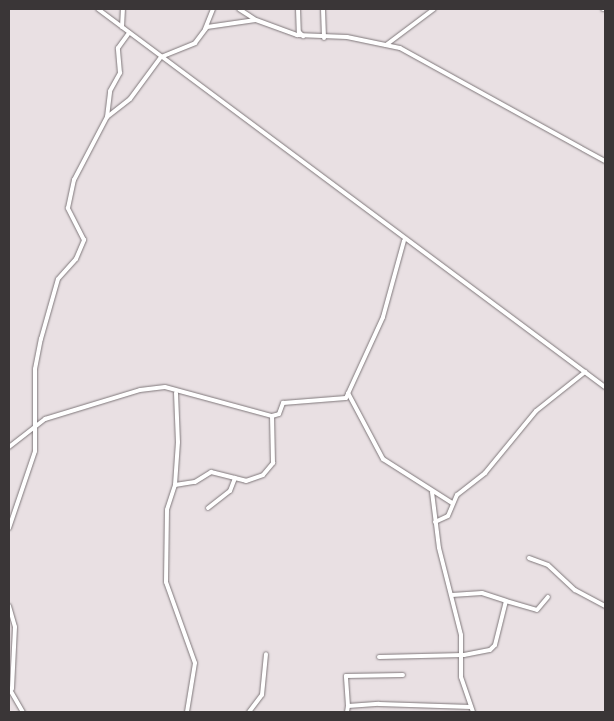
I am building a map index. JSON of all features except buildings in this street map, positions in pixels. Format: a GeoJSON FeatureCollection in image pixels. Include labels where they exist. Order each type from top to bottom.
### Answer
{"type":"FeatureCollection","features":[{"type":"Feature","properties":{"kind":"street"},"geometry":{"type":"LineString","coordinates":[[98,9],[404,240],[605,387]]}},
{"type":"Feature","properties":{"kind":"street"},"geometry":{"type":"LineString","coordinates":[[122,27],[123,9]]}},
{"type":"Feature","properties":{"kind":"street"},"geometry":{"type":"LineString","coordinates":[[107,117],[130,99],[161,58],[195,42],[214,9]]}},
{"type":"Feature","properties":{"kind":"street"},"geometry":{"type":"LineString","coordinates":[[241,9],[256,20],[303,36],[386,45],[420,58],[605,161]]}},
{"type":"Feature","properties":{"kind":"street"},"geometry":{"type":"LineString","coordinates":[[298,9],[299,32],[303,36]]}},
{"type":"Feature","properties":{"kind":"street"},"geometry":{"type":"LineString","coordinates":[[323,9],[324,38]]}},
{"type":"Feature","properties":{"kind":"street"},"geometry":{"type":"LineString","coordinates":[[386,45],[434,9]]}},
{"type":"Feature","properties":{"kind":"street"},"geometry":{"type":"LineString","coordinates":[[204,29],[256,20]]}},
{"type":"Feature","properties":{"kind":"street"},"geometry":{"type":"LineString","coordinates":[[9,528],[34,456],[35,369],[41,340],[58,279],[76,259],[84,240],[68,205],[74,180],[107,117],[110,91],[120,73],[118,48],[129,33]]}},
{"type":"Feature","properties":{"kind":"street"},"geometry":{"type":"LineString","coordinates":[[9,447],[34,425],[120,394],[165,387],[176,393],[219,398],[272,416],[279,414],[282,402],[346,398],[383,317],[404,240]]}},
{"type":"Feature","properties":{"kind":"street"},"geometry":{"type":"LineString","coordinates":[[435,522],[449,515],[452,503],[485,473],[539,408],[585,372]]}},
{"type":"Feature","properties":{"kind":"street"},"geometry":{"type":"LineString","coordinates":[[176,393],[175,485],[167,510],[166,582],[195,663],[187,712]]}},
{"type":"Feature","properties":{"kind":"street"},"geometry":{"type":"LineString","coordinates":[[348,393],[379,455],[432,492],[452,503]]}},
{"type":"Feature","properties":{"kind":"street"},"geometry":{"type":"LineString","coordinates":[[175,485],[195,482],[211,472],[250,480],[271,468],[272,416]]}},
{"type":"Feature","properties":{"kind":"street"},"geometry":{"type":"LineString","coordinates":[[208,508],[230,492],[235,478]]}},
{"type":"Feature","properties":{"kind":"street"},"geometry":{"type":"LineString","coordinates":[[432,492],[435,522],[464,655],[461,677],[473,712]]}},
{"type":"Feature","properties":{"kind":"street"},"geometry":{"type":"LineString","coordinates":[[528,558],[548,565],[575,590],[605,606]]}},
{"type":"Feature","properties":{"kind":"street"},"geometry":{"type":"LineString","coordinates":[[452,595],[482,594],[537,610],[548,597]]}},
{"type":"Feature","properties":{"kind":"street"},"geometry":{"type":"LineString","coordinates":[[379,656],[464,655],[494,647],[506,601]]}},
{"type":"Feature","properties":{"kind":"street"},"geometry":{"type":"LineString","coordinates":[[9,606],[15,627],[10,689],[22,712]]}},
{"type":"Feature","properties":{"kind":"street"},"geometry":{"type":"LineString","coordinates":[[249,712],[262,695],[266,654]]}},
{"type":"Feature","properties":{"kind":"street"},"geometry":{"type":"LineString","coordinates":[[347,712],[346,676],[403,675]]}},
{"type":"Feature","properties":{"kind":"street"},"geometry":{"type":"LineString","coordinates":[[348,706],[406,703],[471,707]]}}]}
